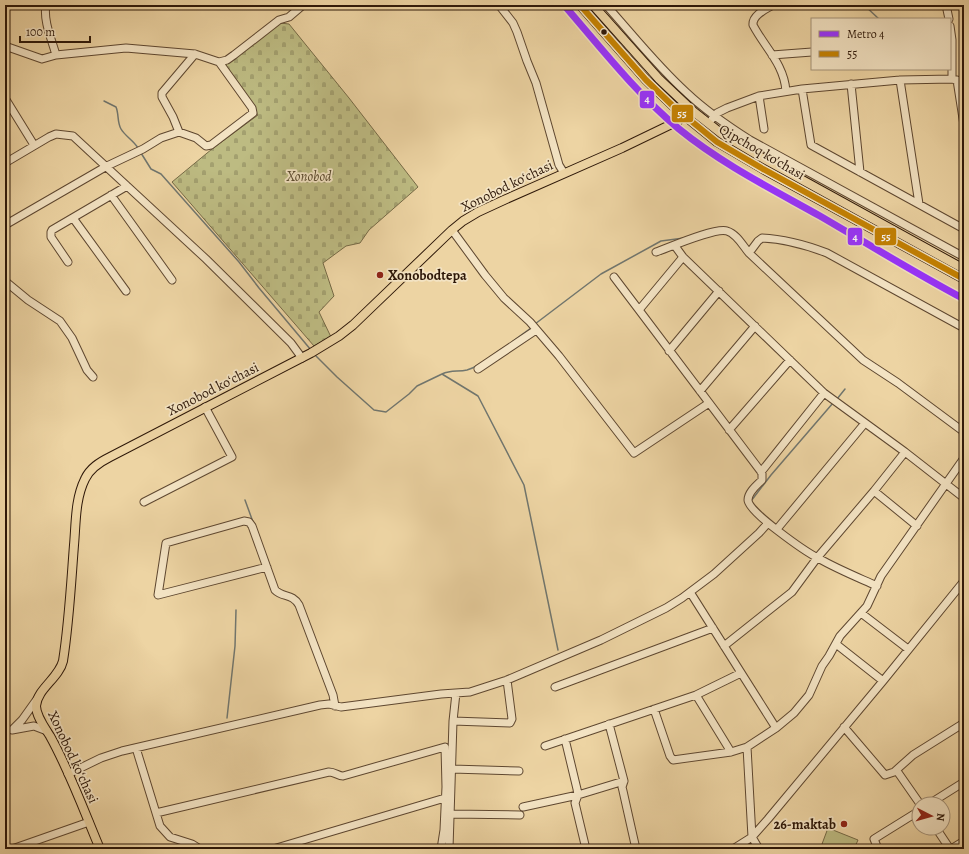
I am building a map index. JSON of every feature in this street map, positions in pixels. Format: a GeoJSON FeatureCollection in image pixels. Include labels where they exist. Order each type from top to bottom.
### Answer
{"type":"FeatureCollection","features":[{"type":"Feature","properties":{"kind":"main road","name":"Qipchoq ko'chasi"},"geometry":{"type":"LineString","coordinates":[[580,5],[646,80],[702,131],[753,163],[964,279]]}},
{"type":"Feature","properties":{"kind":"main road","name":"Qipchoq ko'chasi"},"geometry":{"type":"LineString","coordinates":[[593,5],[659,79],[708,124],[722,134],[751,152],[964,269]]}},
{"type":"Feature","properties":{"kind":"main road","name":"Xonobod koʻchasi"},"geometry":{"type":"LineString","coordinates":[[100,849],[68,774],[36,709],[40,695],[58,671],[62,661],[78,504],[80,490],[86,476],[103,460],[302,358],[339,336],[354,325],[463,221],[478,212],[653,133],[678,120],[690,108]]}},
{"type":"Feature","properties":{"kind":"main road"},"geometry":{"type":"LineString","coordinates":[[702,131],[708,124]]}},
{"type":"Feature","properties":{"kind":"street"},"geometry":{"type":"LineString","coordinates":[[46,5],[45,11],[56,55]]}},
{"type":"Feature","properties":{"kind":"street"},"geometry":{"type":"LineString","coordinates":[[5,46],[42,59],[56,55],[126,48],[194,54],[219,62],[234,56],[279,20],[289,17],[302,5]]}},
{"type":"Feature","properties":{"kind":"street"},"geometry":{"type":"LineString","coordinates":[[498,5],[513,23],[517,32],[536,83],[560,165],[564,173]]}},
{"type":"Feature","properties":{"kind":"street"},"geometry":{"type":"LineString","coordinates":[[606,5],[667,74],[715,116],[750,140],[964,257]]}},
{"type":"Feature","properties":{"kind":"street"},"geometry":{"type":"LineString","coordinates":[[773,5],[755,17],[753,22],[754,28],[784,76],[786,91]]}},
{"type":"Feature","properties":{"kind":"street"},"geometry":{"type":"LineString","coordinates":[[946,5],[949,18]]}},
{"type":"Feature","properties":{"kind":"street"},"geometry":{"type":"LineString","coordinates":[[951,40],[964,125]]}},
{"type":"Feature","properties":{"kind":"street"},"geometry":{"type":"LineString","coordinates":[[772,55],[811,52]]}},
{"type":"Feature","properties":{"kind":"street"},"geometry":{"type":"LineString","coordinates":[[179,132],[162,93],[194,54]]}},
{"type":"Feature","properties":{"kind":"street"},"geometry":{"type":"LineString","coordinates":[[5,225],[107,166],[161,138],[179,132],[196,138],[204,145],[211,145],[253,113],[252,108],[219,62]]}},
{"type":"Feature","properties":{"kind":"street"},"geometry":{"type":"LineString","coordinates":[[708,124],[717,113],[727,108],[759,96],[786,91],[900,80],[958,80]]}},
{"type":"Feature","properties":{"kind":"street"},"geometry":{"type":"LineString","coordinates":[[900,80],[919,204]]}},
{"type":"Feature","properties":{"kind":"street"},"geometry":{"type":"LineString","coordinates":[[851,84],[860,172]]}},
{"type":"Feature","properties":{"kind":"street"},"geometry":{"type":"LineString","coordinates":[[802,89],[811,145],[964,229]]}},
{"type":"Feature","properties":{"kind":"street"},"geometry":{"type":"LineString","coordinates":[[759,96],[764,129]]}},
{"type":"Feature","properties":{"kind":"street"},"geometry":{"type":"LineString","coordinates":[[6,101],[34,146]]}},
{"type":"Feature","properties":{"kind":"street"},"geometry":{"type":"LineString","coordinates":[[5,163],[56,134],[73,136],[107,166],[250,302],[291,343],[302,358]]}},
{"type":"Feature","properties":{"kind":"street"},"geometry":{"type":"LineString","coordinates":[[68,262],[51,237],[51,232],[128,186]]}},
{"type":"Feature","properties":{"kind":"street"},"geometry":{"type":"LineString","coordinates":[[111,195],[172,280]]}},
{"type":"Feature","properties":{"kind":"street"},"geometry":{"type":"LineString","coordinates":[[73,218],[126,291]]}},
{"type":"Feature","properties":{"kind":"street"},"geometry":{"type":"LineString","coordinates":[[452,230],[484,275],[504,298],[530,322],[559,356],[634,453],[709,403]]}},
{"type":"Feature","properties":{"kind":"street"},"geometry":{"type":"LineString","coordinates":[[656,252],[717,231],[722,230],[735,236],[749,253],[863,360],[898,383],[964,432]]}},
{"type":"Feature","properties":{"kind":"street"},"geometry":{"type":"LineString","coordinates":[[749,253],[762,238],[790,240],[803,244],[827,253],[964,328]]}},
{"type":"Feature","properties":{"kind":"street"},"geometry":{"type":"LineString","coordinates":[[675,246],[683,257],[824,394],[905,452],[964,498]]}},
{"type":"Feature","properties":{"kind":"street"},"geometry":{"type":"LineString","coordinates":[[639,310],[683,257]]}},
{"type":"Feature","properties":{"kind":"street"},"geometry":{"type":"LineString","coordinates":[[614,277],[761,472],[763,478],[750,494],[748,500],[750,505],[768,523],[817,558],[877,586]]}},
{"type":"Feature","properties":{"kind":"street"},"geometry":{"type":"LineString","coordinates":[[5,281],[28,300],[60,321],[72,338],[87,370],[93,377]]}},
{"type":"Feature","properties":{"kind":"street"},"geometry":{"type":"LineString","coordinates":[[669,351],[719,291]]}},
{"type":"Feature","properties":{"kind":"street"},"geometry":{"type":"LineString","coordinates":[[700,391],[755,326]]}},
{"type":"Feature","properties":{"kind":"street"},"geometry":{"type":"LineString","coordinates":[[478,369],[536,330]]}},
{"type":"Feature","properties":{"kind":"street"},"geometry":{"type":"LineString","coordinates":[[729,430],[790,360]]}},
{"type":"Feature","properties":{"kind":"street"},"geometry":{"type":"LineString","coordinates":[[761,472],[824,394]]}},
{"type":"Feature","properties":{"kind":"street"},"geometry":{"type":"LineString","coordinates":[[144,502],[232,457],[205,407]]}},
{"type":"Feature","properties":{"kind":"street"},"geometry":{"type":"LineString","coordinates":[[777,529],[865,423]]}},
{"type":"Feature","properties":{"kind":"street"},"geometry":{"type":"LineString","coordinates":[[724,646],[792,592],[817,558],[905,452]]}},
{"type":"Feature","properties":{"kind":"street"},"geometry":{"type":"LineString","coordinates":[[654,709],[670,756],[673,760],[730,752],[747,747],[776,728],[794,712],[809,695],[822,666],[840,636],[867,606],[881,576],[964,458]]}},
{"type":"Feature","properties":{"kind":"street"},"geometry":{"type":"LineString","coordinates":[[874,491],[917,526]]}},
{"type":"Feature","properties":{"kind":"street"},"geometry":{"type":"LineString","coordinates":[[267,567],[158,595],[166,543],[244,521],[249,522],[252,526],[276,591],[282,595],[294,598],[299,605],[333,695],[335,706]]}},
{"type":"Feature","properties":{"kind":"street"},"geometry":{"type":"LineString","coordinates":[[68,774],[101,758],[136,748],[320,705],[329,704],[341,707],[441,694],[456,694],[476,690],[507,680],[600,640],[666,608],[690,592],[735,556],[768,523]]}},
{"type":"Feature","properties":{"kind":"street"},"geometry":{"type":"LineString","coordinates":[[733,849],[752,837],[883,681],[964,580]]}},
{"type":"Feature","properties":{"kind":"street"},"geometry":{"type":"LineString","coordinates":[[690,592],[776,728]]}},
{"type":"Feature","properties":{"kind":"street"},"geometry":{"type":"LineString","coordinates":[[861,613],[908,649]]}},
{"type":"Feature","properties":{"kind":"street"},"geometry":{"type":"LineString","coordinates":[[555,687],[713,628]]}},
{"type":"Feature","properties":{"kind":"street"},"geometry":{"type":"LineString","coordinates":[[836,644],[883,681]]}},
{"type":"Feature","properties":{"kind":"street"},"geometry":{"type":"LineString","coordinates":[[545,746],[696,695],[741,673]]}},
{"type":"Feature","properties":{"kind":"street"},"geometry":{"type":"LineString","coordinates":[[453,721],[510,723],[512,719],[507,680]]}},
{"type":"Feature","properties":{"kind":"street"},"geometry":{"type":"LineString","coordinates":[[449,849],[453,721],[456,694]]}},
{"type":"Feature","properties":{"kind":"street"},"geometry":{"type":"LineString","coordinates":[[8,732],[22,720],[40,695]]}},
{"type":"Feature","properties":{"kind":"street"},"geometry":{"type":"LineString","coordinates":[[696,695],[730,752]]}},
{"type":"Feature","properties":{"kind":"street"},"geometry":{"type":"LineString","coordinates":[[892,773],[913,755],[964,723]]}},
{"type":"Feature","properties":{"kind":"street"},"geometry":{"type":"LineString","coordinates":[[609,724],[624,782],[622,787],[636,849]]}},
{"type":"Feature","properties":{"kind":"street"},"geometry":{"type":"LineString","coordinates":[[8,732],[34,726],[47,731]]}},
{"type":"Feature","properties":{"kind":"street"},"geometry":{"type":"LineString","coordinates":[[844,727],[885,775],[897,771],[914,796]]}},
{"type":"Feature","properties":{"kind":"street"},"geometry":{"type":"LineString","coordinates":[[565,739],[578,795],[575,803],[586,849]]}},
{"type":"Feature","properties":{"kind":"street"},"geometry":{"type":"LineString","coordinates":[[156,813],[329,772],[333,772],[338,776],[343,776],[453,745]]}},
{"type":"Feature","properties":{"kind":"street"},"geometry":{"type":"LineString","coordinates":[[441,849],[444,830],[446,786],[445,747]]}},
{"type":"Feature","properties":{"kind":"street"},"geometry":{"type":"LineString","coordinates":[[747,747],[752,837],[759,849]]}},
{"type":"Feature","properties":{"kind":"street"},"geometry":{"type":"LineString","coordinates":[[136,748],[160,826],[170,837],[192,844],[200,849]]}},
{"type":"Feature","properties":{"kind":"street"},"geometry":{"type":"LineString","coordinates":[[452,769],[519,771]]}},
{"type":"Feature","properties":{"kind":"street"},"geometry":{"type":"LineString","coordinates":[[523,807],[578,795],[624,782]]}},
{"type":"Feature","properties":{"kind":"street"},"geometry":{"type":"LineString","coordinates":[[942,796],[964,782]]}},
{"type":"Feature","properties":{"kind":"street"},"geometry":{"type":"LineString","coordinates":[[273,849],[445,798]]}},
{"type":"Feature","properties":{"kind":"street"},"geometry":{"type":"LineString","coordinates":[[450,814],[520,814]]}},
{"type":"Feature","properties":{"kind":"street"},"geometry":{"type":"LineString","coordinates":[[878,849],[874,840],[911,816]]}},
{"type":"Feature","properties":{"kind":"street"},"geometry":{"type":"LineString","coordinates":[[12,849],[89,822]]}},
{"type":"Feature","properties":{"kind":"street"},"geometry":{"type":"LineString","coordinates":[[941,836],[950,849],[964,841]]}},
{"type":"Feature","properties":{"kind":"green space","name":"Xonobod"},"geometry":{"type":"Polygon","coordinates":[[[280,23],[289,24],[418,187],[369,230],[360,243],[346,246],[323,263],[334,296],[319,312],[331,337],[314,346],[172,182],[212,149],[258,115],[224,66],[280,23]]]}},
{"type":"Feature","properties":{"kind":"green space"},"geometry":{"type":"Polygon","coordinates":[[[828,828],[858,840],[854,849],[834,849],[822,844],[828,828]]]}},
{"type":"Feature","properties":{"kind":"waterway"},"geometry":{"type":"LineString","coordinates":[[864,5],[878,18]]}},
{"type":"Feature","properties":{"kind":"waterway"},"geometry":{"type":"LineString","coordinates":[[104,101],[116,107],[121,129],[138,148]]}},
{"type":"Feature","properties":{"kind":"waterway"},"geometry":{"type":"LineString","coordinates":[[141,153],[151,169],[161,174],[239,262],[311,350]]}},
{"type":"Feature","properties":{"kind":"waterway"},"geometry":{"type":"LineString","coordinates":[[535,324],[601,274],[661,241],[684,238]]}},
{"type":"Feature","properties":{"kind":"waterway"},"geometry":{"type":"LineString","coordinates":[[513,341],[531,328]]}},
{"type":"Feature","properties":{"kind":"waterway"},"geometry":{"type":"LineString","coordinates":[[442,374],[472,368],[505,347]]}},
{"type":"Feature","properties":{"kind":"waterway"},"geometry":{"type":"LineString","coordinates":[[314,354],[374,410],[386,412],[417,386],[442,374],[478,396],[524,485],[558,650]]}},
{"type":"Feature","properties":{"kind":"waterway"},"geometry":{"type":"LineString","coordinates":[[837,399],[845,389]]}},
{"type":"Feature","properties":{"kind":"waterway"},"geometry":{"type":"LineString","coordinates":[[751,501],[771,475],[833,403]]}},
{"type":"Feature","properties":{"kind":"waterway"},"geometry":{"type":"LineString","coordinates":[[245,500],[253,522]]}},
{"type":"Feature","properties":{"kind":"waterway"},"geometry":{"type":"LineString","coordinates":[[227,718],[235,646],[236,610]]}},
{"type":"Feature","properties":{"kind":"metro line","name":"4"},"geometry":{"type":"LineString","coordinates":[[564,5],[633,85],[663,115],[695,142],[748,176],[964,299]]}},
{"type":"Feature","properties":{"kind":"transit line","name":"55"},"geometry":{"type":"LineString","coordinates":[[580,5],[646,80],[674,107],[717,142],[763,169],[964,279]]}},
{"type":"Feature","properties":{"kind":"place","name":"Xonobodtepa"},"geometry":{"type":"Point","coordinates":[380,275]}},
{"type":"Feature","properties":{"kind":"place","name":"26-maktab"},"geometry":{"type":"Point","coordinates":[844,824]}}]}
